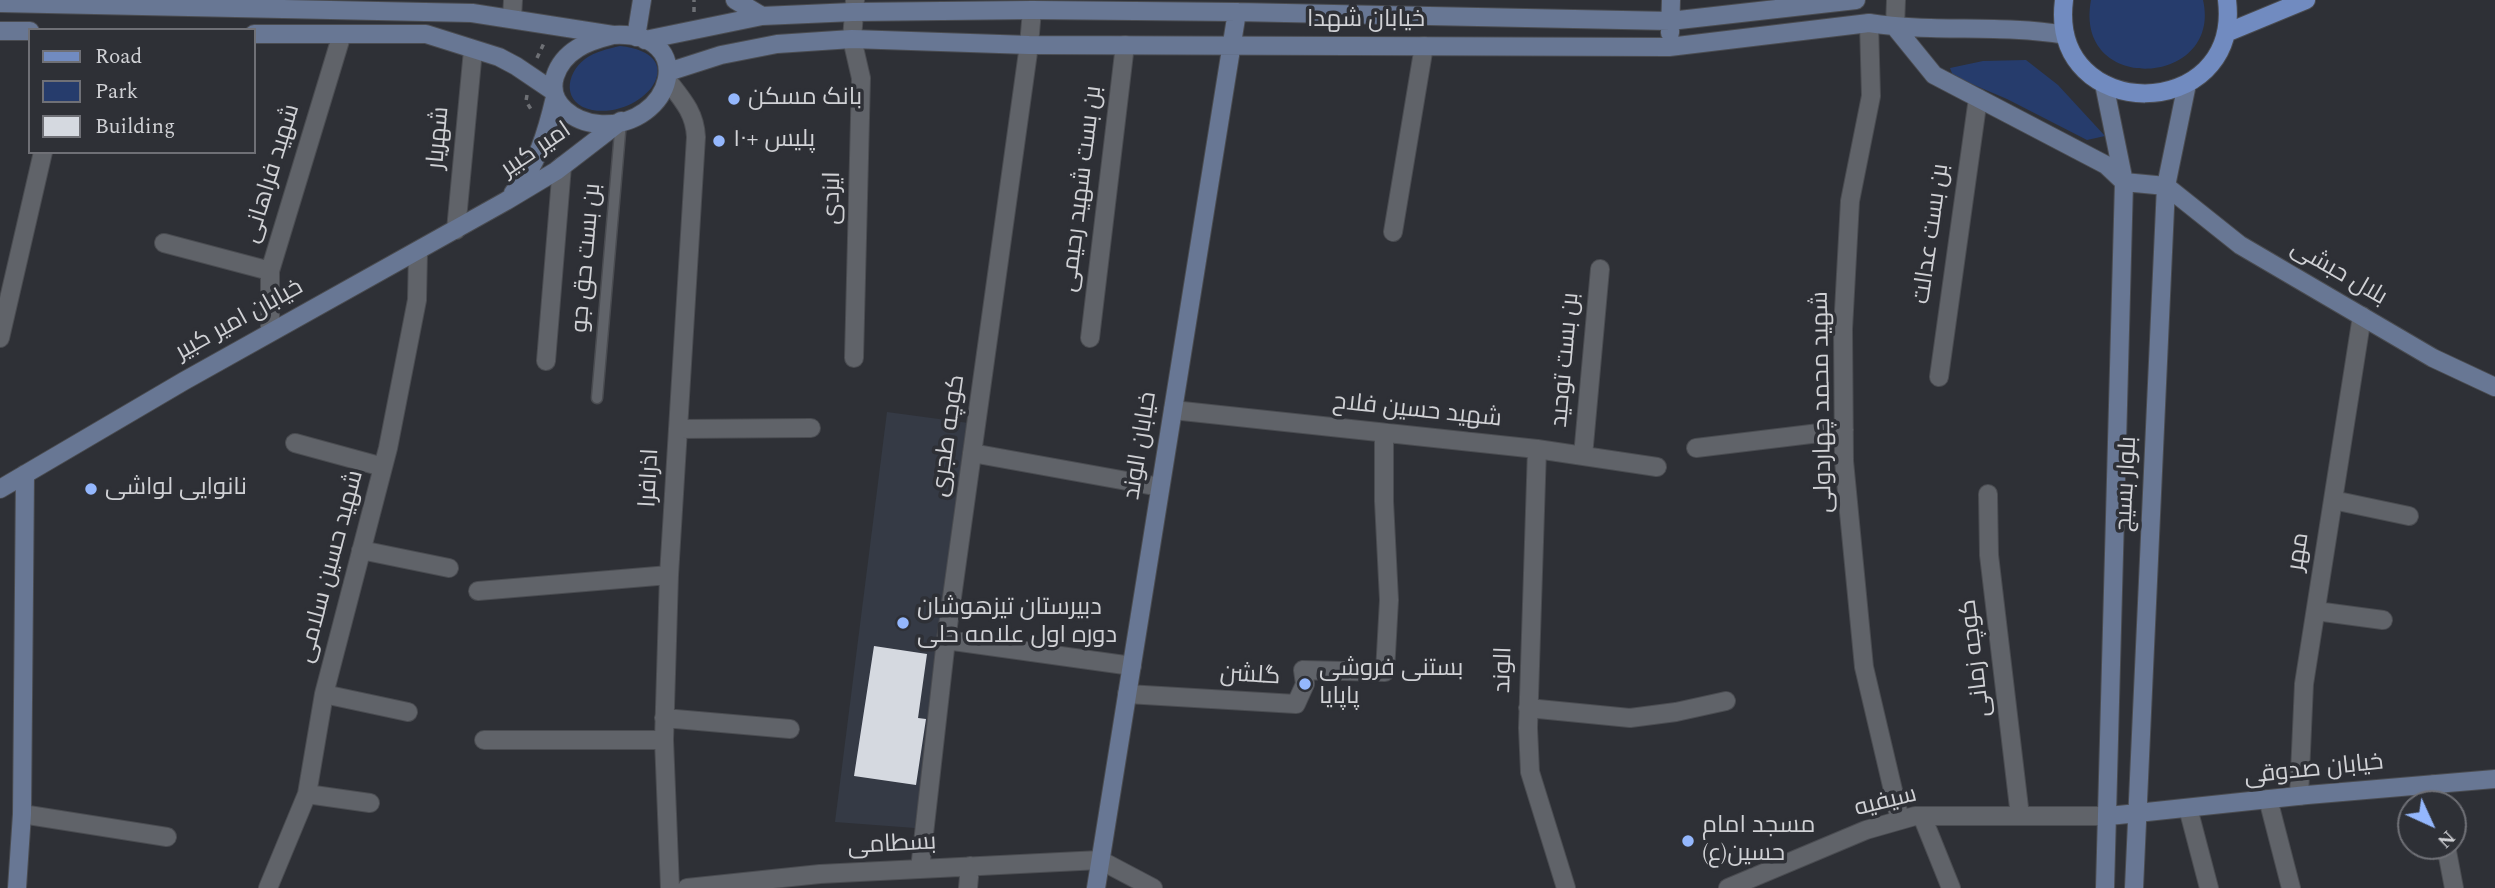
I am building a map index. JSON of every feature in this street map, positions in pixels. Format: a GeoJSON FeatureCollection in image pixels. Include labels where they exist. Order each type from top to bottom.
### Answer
{"type":"FeatureCollection","features":[{"type":"Feature","properties":{"kind":"main road"},"geometry":{"type":"LineString","coordinates":[[641,38],[642,0]]}},
{"type":"Feature","properties":{"kind":"main road"},"geometry":{"type":"LineString","coordinates":[[735,0],[762,16]]}},
{"type":"Feature","properties":{"kind":"main road"},"geometry":{"type":"LineString","coordinates":[[1669,47],[1671,0]]}},
{"type":"Feature","properties":{"kind":"main road","name":"خیابان شهدا"},"geometry":{"type":"LineString","coordinates":[[641,38],[762,16],[854,6],[932,5],[1032,10],[1670,21],[1856,0]]}},
{"type":"Feature","properties":{"kind":"main road"},"geometry":{"type":"LineString","coordinates":[[2064,0],[2062,14],[2065,35],[2074,54],[2087,71],[2104,84],[2124,92],[2145,95],[2167,92],[2187,84],[2211,62],[2226,33],[2227,0]]}},
{"type":"Feature","properties":{"kind":"main road"},"geometry":{"type":"LineString","coordinates":[[2226,33],[2306,0]]}},
{"type":"Feature","properties":{"kind":"main road"},"geometry":{"type":"LineString","coordinates":[[0,3],[395,6],[472,13],[641,38],[660,50],[668,76],[662,94],[649,108],[621,121],[601,124],[586,122],[564,109],[554,94],[499,57],[426,34],[256,34]]}},
{"type":"Feature","properties":{"kind":"main road","name":"خیابان الوند"},"geometry":{"type":"LineString","coordinates":[[1096,888],[1237,12]]}},
{"type":"Feature","properties":{"kind":"main road","name":"خیابان شهدا"},"geometry":{"type":"LineString","coordinates":[[668,76],[721,55],[777,44],[852,40],[1029,45],[1669,47],[1869,23],[1895,27],[2032,29],[2065,35]]}},
{"type":"Feature","properties":{"kind":"main road"},"geometry":{"type":"LineString","coordinates":[[1895,27],[1934,75],[2106,165],[2124,182],[2166,186]]}},
{"type":"Feature","properties":{"kind":"main road"},"geometry":{"type":"LineString","coordinates":[[0,31],[28,31]]}},
{"type":"Feature","properties":{"kind":"main road"},"geometry":{"type":"LineString","coordinates":[[554,94],[554,77],[568,55],[586,43],[613,35]]}},
{"type":"Feature","properties":{"kind":"main road","name":"بلوار بسیج"},"geometry":{"type":"LineString","coordinates":[[2104,84],[2124,182],[2105,888]]}},
{"type":"Feature","properties":{"kind":"main road","name":"بلوار بسیج"},"geometry":{"type":"LineString","coordinates":[[2134,888],[2166,186],[2187,84]]}},
{"type":"Feature","properties":{"kind":"main road","name":"امیر کبیر"},"geometry":{"type":"LineString","coordinates":[[506,201],[528,173],[541,146],[554,94]]}},
{"type":"Feature","properties":{"kind":"main road","name":"امیر کبیر"},"geometry":{"type":"LineString","coordinates":[[506,201],[562,166],[621,121]]}},
{"type":"Feature","properties":{"kind":"main road","name":"بلال حبشی"},"geometry":{"type":"LineString","coordinates":[[2166,186],[2240,245],[2433,358],[2495,387]]}},
{"type":"Feature","properties":{"kind":"main road","name":"خیابان امیر کبیر"},"geometry":{"type":"LineString","coordinates":[[0,489],[270,332],[506,201]]}},
{"type":"Feature","properties":{"kind":"main road"},"geometry":{"type":"LineString","coordinates":[[17,888],[22,814],[25,474]]}},
{"type":"Feature","properties":{"kind":"main road","name":"خیابان صدوقی"},"geometry":{"type":"LineString","coordinates":[[2109,817],[2268,799],[2495,779]]}},
{"type":"Feature","properties":{"kind":"street"},"geometry":{"type":"LineString","coordinates":[[512,18],[513,0]]}},
{"type":"Feature","properties":{"kind":"street"},"geometry":{"type":"LineString","coordinates":[[1895,27],[1896,0]]}},
{"type":"Feature","properties":{"kind":"street","name":"ایزدی"},"geometry":{"type":"LineString","coordinates":[[854,6],[852,40],[861,78],[854,358]]}},
{"type":"Feature","properties":{"kind":"street","name":"کوچه طجری"},"geometry":{"type":"LineString","coordinates":[[920,869],[946,640],[1032,10]]}},
{"type":"Feature","properties":{"kind":"street","name":"شهید محمد چهاردولی"},"geometry":{"type":"LineString","coordinates":[[1869,23],[1871,96],[1850,201],[1843,329],[1844,461],[1864,667],[1900,820]]}},
{"type":"Feature","properties":{"kind":"street","name":"شهید فراهانی"},"geometry":{"type":"LineString","coordinates":[[270,332],[270,271],[342,34]]}},
{"type":"Feature","properties":{"kind":"street","name":"بن بست شهید رحیمی"},"geometry":{"type":"LineString","coordinates":[[1090,338],[1125,45]]}},
{"type":"Feature","properties":{"kind":"street"},"geometry":{"type":"LineString","coordinates":[[1393,232],[1424,46]]}},
{"type":"Feature","properties":{"kind":"street","name":"شهریار"},"geometry":{"type":"LineString","coordinates":[[456,230],[472,50]]}},
{"type":"Feature","properties":{"kind":"street","name":"اذرافرا"},"geometry":{"type":"LineString","coordinates":[[668,76],[691,111],[696,137],[669,575],[664,718],[670,888]]}},
{"type":"Feature","properties":{"kind":"street","name":"بن بست عدالت"},"geometry":{"type":"LineString","coordinates":[[1939,377],[1978,98]]}},
{"type":"Feature","properties":{"kind":"street"},"geometry":{"type":"LineString","coordinates":[[0,338],[43,154]]}},
{"type":"Feature","properties":{"kind":"street"},"geometry":{"type":"LineString","coordinates":[[547,361],[562,166]]}},
{"type":"Feature","properties":{"kind":"street"},"geometry":{"type":"LineString","coordinates":[[164,243],[270,271]]}},
{"type":"Feature","properties":{"kind":"street","name":"شهید حسین سلامی"},"geometry":{"type":"LineString","coordinates":[[268,888],[307,794],[324,694],[383,467],[417,300],[418,252]]}},
{"type":"Feature","properties":{"kind":"street","name":"بن بست توحید"},"geometry":{"type":"LineString","coordinates":[[1583,456],[1600,268]]}},
{"type":"Feature","properties":{"kind":"street","name":"مهر"},"geometry":{"type":"LineString","coordinates":[[2299,796],[2304,684],[2362,316]]}},
{"type":"Feature","properties":{"kind":"street","name":"شهید حسین فلاح"},"geometry":{"type":"LineString","coordinates":[[1172,410],[1538,449],[1657,467]]}},
{"type":"Feature","properties":{"kind":"street"},"geometry":{"type":"LineString","coordinates":[[678,429],[811,428]]}},
{"type":"Feature","properties":{"kind":"street"},"geometry":{"type":"LineString","coordinates":[[1696,448],[1844,430]]}},
{"type":"Feature","properties":{"kind":"street","name":"گلشن"},"geometry":{"type":"LineString","coordinates":[[1127,694],[1296,704],[1305,684],[1303,670],[1385,672],[1390,600],[1384,501],[1384,433]]}},
{"type":"Feature","properties":{"kind":"street"},"geometry":{"type":"LineString","coordinates":[[295,443],[383,467]]}},
{"type":"Feature","properties":{"kind":"street","name":"الوند"},"geometry":{"type":"LineString","coordinates":[[1538,449],[1528,708],[1530,772],[1566,888]]}},
{"type":"Feature","properties":{"kind":"street"},"geometry":{"type":"LineString","coordinates":[[972,453],[1160,486]]}},
{"type":"Feature","properties":{"kind":"street","name":"کوچه زمانی"},"geometry":{"type":"LineString","coordinates":[[1988,494],[1989,555],[2020,816]]}},
{"type":"Feature","properties":{"kind":"street"},"geometry":{"type":"LineString","coordinates":[[2333,500],[2409,516]]}},
{"type":"Feature","properties":{"kind":"street"},"geometry":{"type":"LineString","coordinates":[[361,550],[449,568]]}},
{"type":"Feature","properties":{"kind":"street"},"geometry":{"type":"LineString","coordinates":[[478,591],[669,575]]}},
{"type":"Feature","properties":{"kind":"street"},"geometry":{"type":"LineString","coordinates":[[2316,611],[2382,620]]}},
{"type":"Feature","properties":{"kind":"street"},"geometry":{"type":"LineString","coordinates":[[946,640],[1132,666]]}},
{"type":"Feature","properties":{"kind":"street"},"geometry":{"type":"LineString","coordinates":[[324,694],[408,712]]}},
{"type":"Feature","properties":{"kind":"street"},"geometry":{"type":"LineString","coordinates":[[1528,708],[1630,718],[1676,712],[1726,701]]}},
{"type":"Feature","properties":{"kind":"street"},"geometry":{"type":"LineString","coordinates":[[664,718],[790,729]]}},
{"type":"Feature","properties":{"kind":"street"},"geometry":{"type":"LineString","coordinates":[[484,740],[664,740]]}},
{"type":"Feature","properties":{"kind":"street"},"geometry":{"type":"LineString","coordinates":[[2434,784],[2435,790]]}},
{"type":"Feature","properties":{"kind":"street"},"geometry":{"type":"LineString","coordinates":[[307,794],[370,803]]}},
{"type":"Feature","properties":{"kind":"street"},"geometry":{"type":"LineString","coordinates":[[2268,799],[2291,888]]}},
{"type":"Feature","properties":{"kind":"street"},"geometry":{"type":"LineString","coordinates":[[2188,808],[2209,888]]}},
{"type":"Feature","properties":{"kind":"street"},"geometry":{"type":"LineString","coordinates":[[22,814],[167,837]]}},
{"type":"Feature","properties":{"kind":"street"},"geometry":{"type":"LineString","coordinates":[[1922,816],[1951,888]]}},
{"type":"Feature","properties":{"kind":"street","name":"سیفیه"},"geometry":{"type":"LineString","coordinates":[[1728,888],[1866,830],[1900,820],[1922,816],[2109,817]]}},
{"type":"Feature","properties":{"kind":"street"},"geometry":{"type":"LineString","coordinates":[[1100,860],[1153,888]]}},
{"type":"Feature","properties":{"kind":"street","name":"بسطامی"},"geometry":{"type":"LineString","coordinates":[[687,888],[819,881],[920,869],[1100,860]]}},
{"type":"Feature","properties":{"kind":"street"},"geometry":{"type":"LineString","coordinates":[[2449,860],[2454,888]]}},
{"type":"Feature","properties":{"kind":"street"},"geometry":{"type":"LineString","coordinates":[[968,888],[970,866]]}},
{"type":"Feature","properties":{"kind":"lane","name":"بن بست حق جو"},"geometry":{"type":"LineString","coordinates":[[597,398],[621,121]]}},
{"type":"Feature","properties":{"kind":"shaded area","name":"دبیرستان تیزهوشان دوره اول علامه حلی"},"geometry":{"type":"Polygon","coordinates":[[[887,412],[976,424],[915,828],[835,822],[887,412]]]}},
{"type":"Feature","properties":{"kind":"green space"},"geometry":{"type":"Polygon","coordinates":[[[2091,0],[2203,0],[2203,29],[2191,50],[2172,64],[2148,69],[2124,65],[2104,53],[2091,31],[2091,0]]]}},
{"type":"Feature","properties":{"kind":"green space"},"geometry":{"type":"Polygon","coordinates":[[[620,46],[642,51],[654,61],[658,72],[654,84],[644,96],[629,105],[611,110],[582,107],[571,95],[573,72],[589,56],[620,46]]]}},
{"type":"Feature","properties":{"kind":"green space"},"geometry":{"type":"Polygon","coordinates":[[[2026,60],[2058,85],[2105,136],[2087,140],[2007,99],[1953,76],[1950,68],[1983,61],[2026,60]]]}},
{"type":"Feature","properties":{"kind":"building"},"geometry":{"type":"Polygon","coordinates":[[[874,646],[927,654],[918,718],[926,719],[916,785],[854,776],[874,646]]]}},
{"type":"Feature","properties":{"kind":"place","name":"بانک مسکن"},"geometry":{"type":"Point","coordinates":[734,99]}},
{"type":"Feature","properties":{"kind":"place","name":"پلیس +۱۰"},"geometry":{"type":"Point","coordinates":[719,141]}},
{"type":"Feature","properties":{"kind":"place","name":"نانوایی لواشی"},"geometry":{"type":"Point","coordinates":[91,489]}},
{"type":"Feature","properties":{"kind":"place","name":"دبیرستان تیزهوشان دوره اول علامه حلی"},"geometry":{"type":"Point","coordinates":[903,623]}},
{"type":"Feature","properties":{"kind":"place","name":"بستنی فروشی پاپایا"},"geometry":{"type":"Point","coordinates":[1305,684]}},
{"type":"Feature","properties":{"kind":"place","name":"مسجد امام حسین(ع)"},"geometry":{"type":"Point","coordinates":[1688,841]}}]}
